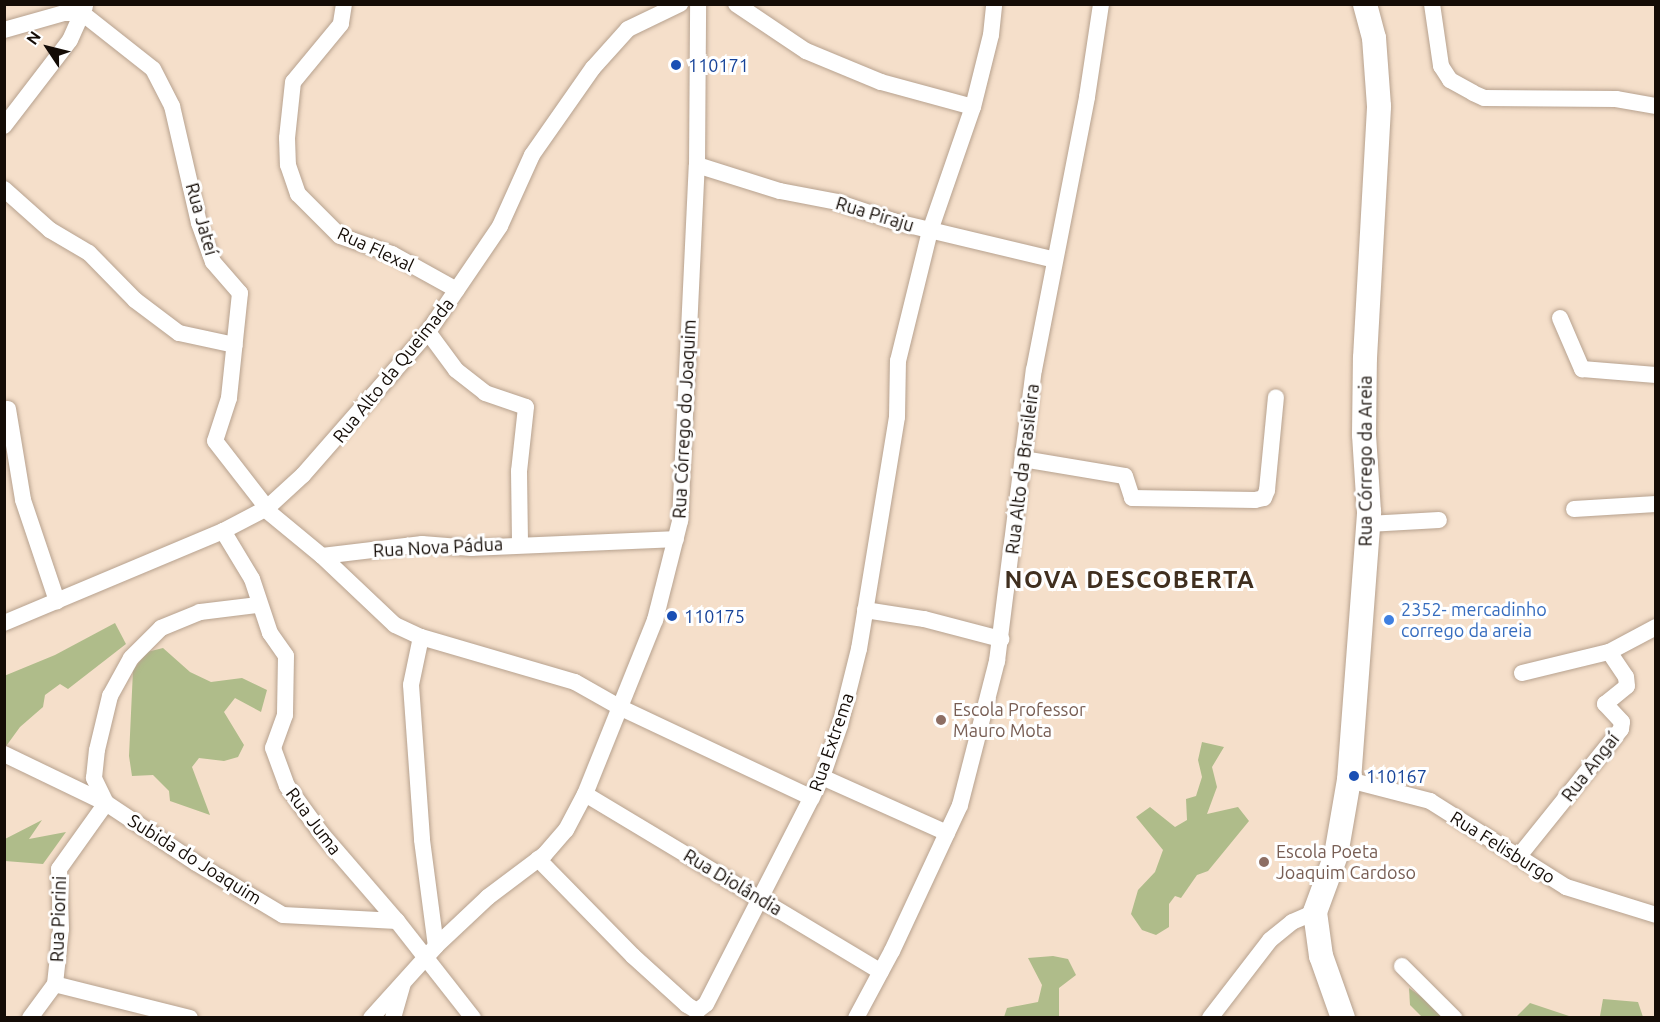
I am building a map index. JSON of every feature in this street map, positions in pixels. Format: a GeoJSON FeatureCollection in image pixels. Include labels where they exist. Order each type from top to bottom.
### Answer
{"type":"FeatureCollection","features":[{"type":"Feature","properties":{"kind":"street","name":"Rua Flexal"},"geometry":{"type":"LineString","coordinates":[[344,4],[341,24],[293,82],[287,138],[288,165],[298,194],[340,236],[392,254],[457,291]]}},
{"type":"Feature","properties":{"kind":"street","name":"Rua Alto da Queimada"},"geometry":{"type":"LineString","coordinates":[[4,623],[223,531],[266,508],[335,441],[428,332],[500,226],[532,155],[593,68],[628,29],[680,4]]}},
{"type":"Feature","properties":{"kind":"street","name":"Rua Córrego do Joaquim"},"geometry":{"type":"LineString","coordinates":[[371,1017],[431,951],[488,897],[538,859],[566,830],[585,794],[655,620],[680,521],[697,165],[698,4]]}},
{"type":"Feature","properties":{"kind":"street"},"geometry":{"type":"LineString","coordinates":[[736,4],[806,51],[881,82],[973,107]]}},
{"type":"Feature","properties":{"kind":"street","name":"Rua Extrema"},"geometry":{"type":"LineString","coordinates":[[538,859],[633,956],[697,1011],[706,1004],[822,777],[853,679],[897,417],[898,361],[930,231],[973,107],[991,35],[994,4]]}},
{"type":"Feature","properties":{"kind":"street","name":"Rua Alto da Brasileira"},"geometry":{"type":"LineString","coordinates":[[856,1017],[881,972],[960,805],[976,745],[1000,639],[1023,459],[1055,260],[1088,97],[1101,4]]}},
{"type":"Feature","properties":{"kind":"street","name":"Rua Córrego da Areia"},"geometry":{"type":"LineString","coordinates":[[1343,1017],[1321,956],[1315,912],[1336,855],[1349,780],[1368,524],[1364,435],[1366,282],[1379,106],[1374,38],[1365,4]]}},
{"type":"Feature","properties":{"kind":"street"},"geometry":{"type":"LineString","coordinates":[[1432,4],[1441,66],[1450,80],[1473,93],[1484,98],[1616,99],[1656,106]]}},
{"type":"Feature","properties":{"kind":"street"},"geometry":{"type":"LineString","coordinates":[[4,30],[84,9]]}},
{"type":"Feature","properties":{"kind":"street"},"geometry":{"type":"LineString","coordinates":[[4,126],[64,48],[84,9]]}},
{"type":"Feature","properties":{"kind":"street","name":"Rua Jateí"},"geometry":{"type":"LineString","coordinates":[[84,9],[153,69],[172,106],[199,223],[213,262],[240,293],[229,398],[215,441],[266,508]]}},
{"type":"Feature","properties":{"kind":"street","name":"Rua Piraju"},"geometry":{"type":"LineString","coordinates":[[697,165],[780,191],[837,202],[930,231],[1055,260]]}},
{"type":"Feature","properties":{"kind":"street"},"geometry":{"type":"LineString","coordinates":[[4,189],[50,230],[89,253],[135,300],[179,333],[235,345]]}},
{"type":"Feature","properties":{"kind":"street"},"geometry":{"type":"LineString","coordinates":[[1560,318],[1582,369],[1656,375]]}},
{"type":"Feature","properties":{"kind":"street"},"geometry":{"type":"LineString","coordinates":[[428,332],[456,370],[484,393],[526,406],[519,471],[520,544]]}},
{"type":"Feature","properties":{"kind":"street"},"geometry":{"type":"LineString","coordinates":[[1023,459],[1125,476],[1132,498],[1256,500],[1264,498],[1267,490],[1276,397]]}},
{"type":"Feature","properties":{"kind":"street"},"geometry":{"type":"LineString","coordinates":[[8,409],[23,500],[57,601]]}},
{"type":"Feature","properties":{"kind":"street"},"geometry":{"type":"LineString","coordinates":[[1574,509],[1656,504]]}},
{"type":"Feature","properties":{"kind":"street"},"geometry":{"type":"LineString","coordinates":[[266,508],[322,556],[395,625],[421,637],[575,682],[621,708],[812,798]]}},
{"type":"Feature","properties":{"kind":"street"},"geometry":{"type":"LineString","coordinates":[[1368,524],[1439,520]]}},
{"type":"Feature","properties":{"kind":"street","name":"Rua Juma"},"geometry":{"type":"LineString","coordinates":[[223,531],[252,579],[257,604],[286,656],[285,715],[273,748],[287,786],[321,833],[397,921],[431,951],[473,1017]]}},
{"type":"Feature","properties":{"kind":"street","name":"Rua Nova Pádua"},"geometry":{"type":"LineString","coordinates":[[322,556],[422,544],[471,548],[520,544],[676,540]]}},
{"type":"Feature","properties":{"kind":"street"},"geometry":{"type":"LineString","coordinates":[[106,802],[94,778],[97,750],[110,696],[131,658],[161,628],[200,612],[257,604]]}},
{"type":"Feature","properties":{"kind":"street"},"geometry":{"type":"LineString","coordinates":[[865,610],[924,619],[1000,639]]}},
{"type":"Feature","properties":{"kind":"street"},"geometry":{"type":"LineString","coordinates":[[1522,673],[1609,652],[1656,627]]}},
{"type":"Feature","properties":{"kind":"street"},"geometry":{"type":"LineString","coordinates":[[421,637],[411,685],[431,951]]}},
{"type":"Feature","properties":{"kind":"street","name":"Rua Angaí"},"geometry":{"type":"LineString","coordinates":[[1519,856],[1621,729],[1622,722],[1605,704],[1628,686],[1626,677],[1609,652]]}},
{"type":"Feature","properties":{"kind":"street","name":"Subida do Joaquim"},"geometry":{"type":"LineString","coordinates":[[4,754],[106,802],[196,863],[283,915],[397,921]]}},
{"type":"Feature","properties":{"kind":"street"},"geometry":{"type":"LineString","coordinates":[[822,777],[947,833]]}},
{"type":"Feature","properties":{"kind":"street","name":"Rua Felisburgo"},"geometry":{"type":"LineString","coordinates":[[1349,780],[1430,801],[1566,886],[1656,915]]}},
{"type":"Feature","properties":{"kind":"street","name":"Rua Diolândia"},"geometry":{"type":"LineString","coordinates":[[585,794],[881,972]]}},
{"type":"Feature","properties":{"kind":"street","name":"Rua Piorini"},"geometry":{"type":"LineString","coordinates":[[106,802],[59,869],[62,928],[55,984],[190,1017]]}},
{"type":"Feature","properties":{"kind":"street"},"geometry":{"type":"LineString","coordinates":[[1210,1017],[1270,940],[1292,922],[1315,912]]}},
{"type":"Feature","properties":{"kind":"street"},"geometry":{"type":"LineString","coordinates":[[1402,966],[1454,1017]]}},
{"type":"Feature","properties":{"kind":"street"},"geometry":{"type":"LineString","coordinates":[[393,1017],[405,978]]}},
{"type":"Feature","properties":{"kind":"street"},"geometry":{"type":"LineString","coordinates":[[30,1017],[55,984]]}},
{"type":"Feature","properties":{"kind":"green space"},"geometry":{"type":"Polygon","coordinates":[[[115,623],[126,644],[68,689],[60,684],[45,695],[43,707],[20,727],[4,749],[4,676],[55,655],[115,623]]]}},
{"type":"Feature","properties":{"kind":"green space"},"geometry":{"type":"Polygon","coordinates":[[[163,648],[190,672],[211,682],[242,678],[267,690],[261,712],[235,698],[224,712],[244,745],[238,757],[224,761],[199,758],[192,767],[210,815],[170,801],[169,791],[153,775],[132,776],[129,756],[133,670],[147,652],[163,648]]]}},
{"type":"Feature","properties":{"kind":"green space"},"geometry":{"type":"Polygon","coordinates":[[[1202,742],[1224,747],[1212,767],[1217,787],[1207,814],[1238,807],[1249,821],[1208,871],[1197,875],[1181,898],[1175,896],[1169,904],[1169,927],[1156,935],[1142,930],[1131,914],[1138,890],[1155,872],[1163,850],[1136,817],[1150,807],[1175,827],[1187,820],[1186,799],[1196,796],[1202,777],[1198,760],[1202,742]]]}},
{"type":"Feature","properties":{"kind":"green space"},"geometry":{"type":"Polygon","coordinates":[[[42,820],[29,839],[66,832],[43,864],[5,861],[5,839],[42,820]]]}},
{"type":"Feature","properties":{"kind":"green space"},"geometry":{"type":"Polygon","coordinates":[[[1053,956],[1068,959],[1076,975],[1059,988],[1059,1017],[1004,1017],[1007,1008],[1038,1002],[1042,985],[1028,958],[1053,956]]]}},
{"type":"Feature","properties":{"kind":"green space"},"geometry":{"type":"Polygon","coordinates":[[[1409,988],[1444,1013],[1444,1017],[1422,1017],[1410,1005],[1409,988]]]}},
{"type":"Feature","properties":{"kind":"green space"},"geometry":{"type":"Polygon","coordinates":[[[1603,999],[1638,1002],[1643,1017],[1516,1017],[1530,1003],[1569,1016],[1600,1016],[1603,999]]]}},
{"type":"Feature","properties":{"kind":"place","name":"110171"},"geometry":{"type":"Point","coordinates":[676,65]}},
{"type":"Feature","properties":{"kind":"place","name":"110175"},"geometry":{"type":"Point","coordinates":[672,616]}},
{"type":"Feature","properties":{"kind":"place","name":"2352- mercadinho corrego da areia"},"geometry":{"type":"Point","coordinates":[1389,620]}},
{"type":"Feature","properties":{"kind":"place","name":"Escola Professor Mauro Mota"},"geometry":{"type":"Point","coordinates":[941,720]}},
{"type":"Feature","properties":{"kind":"place","name":"110167"},"geometry":{"type":"Point","coordinates":[1354,776]}},
{"type":"Feature","properties":{"kind":"place","name":"Escola Poeta Joaquim Cardoso"},"geometry":{"type":"Point","coordinates":[1264,862]}},
{"type":"Feature","properties":{"kind":"district","name":"NOVA DESCOBERTA"},"geometry":{"type":"Point","coordinates":[1130,580]}}]}
